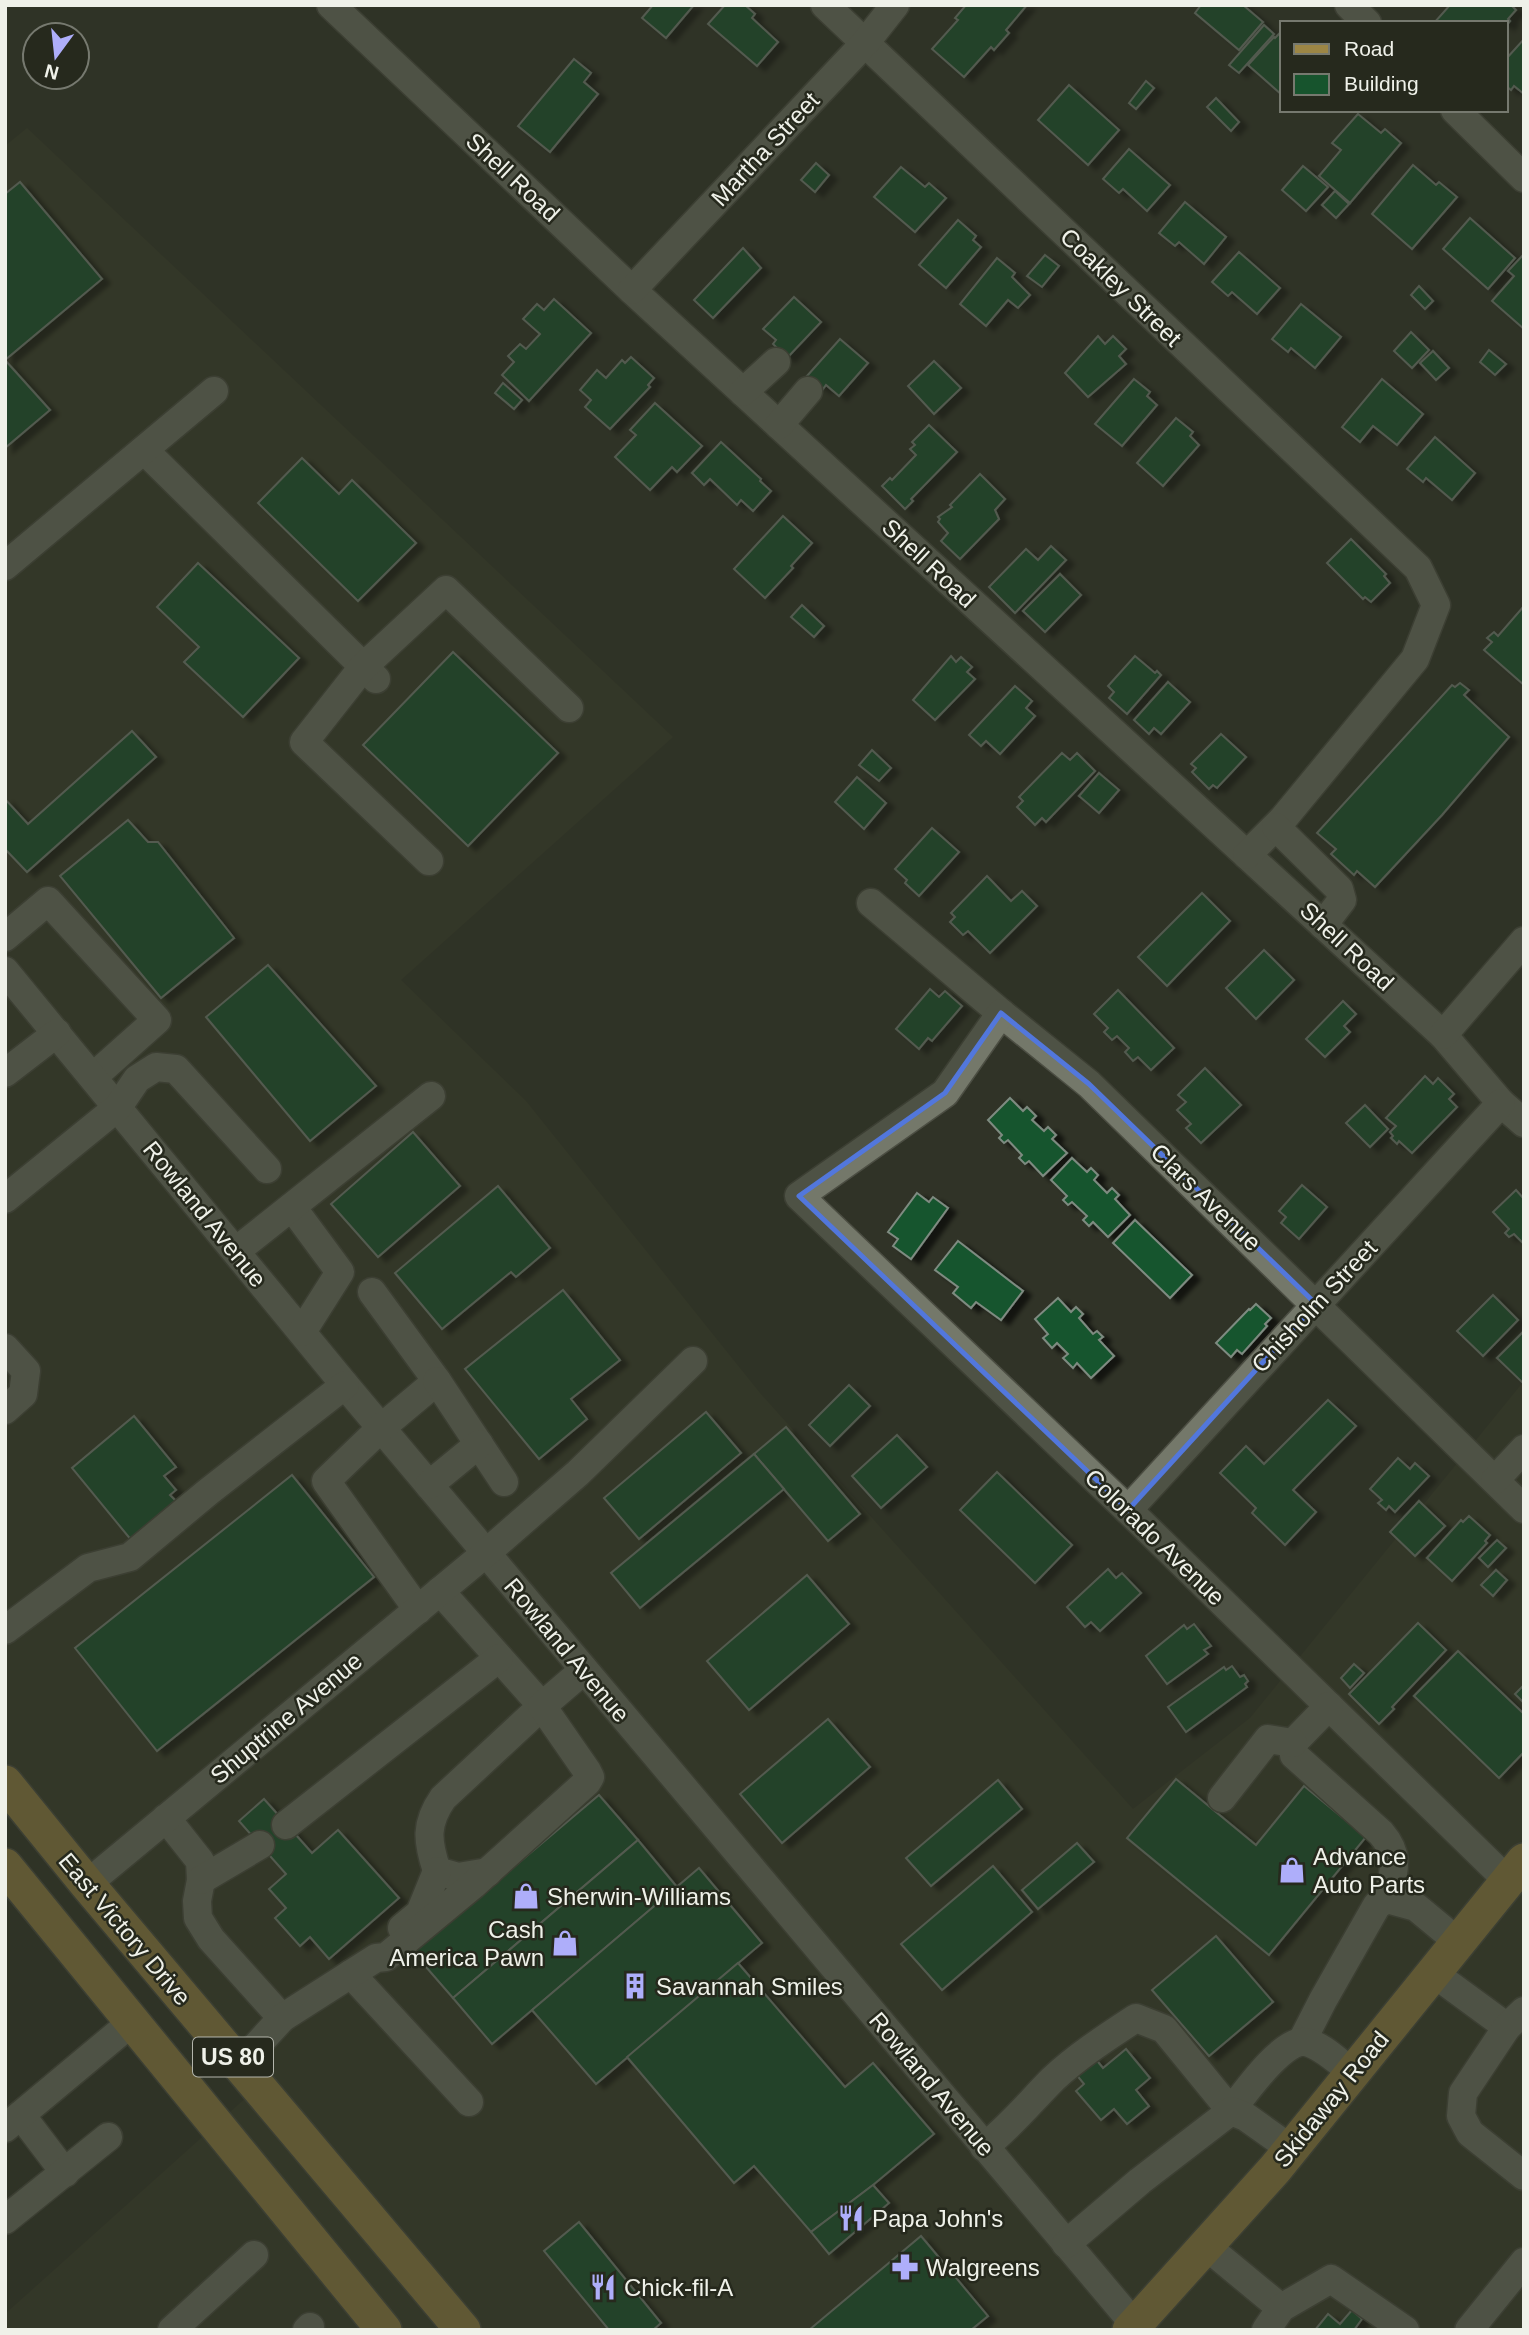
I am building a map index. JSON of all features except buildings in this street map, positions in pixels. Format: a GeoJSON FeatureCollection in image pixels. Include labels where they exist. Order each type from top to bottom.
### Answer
{"type":"FeatureCollection","features":[{"type":"Feature","properties":{"kind":"main road","name":"East Victory Drive"},"geometry":{"type":"LineString","coordinates":[[5,1783],[86,1884],[463,2330]]}},
{"type":"Feature","properties":{"kind":"main road","name":"US 80"},"geometry":{"type":"LineString","coordinates":[[5,1866],[384,2330]]}},
{"type":"Feature","properties":{"kind":"main road","name":"Skidaway Road"},"geometry":{"type":"LineString","coordinates":[[1135,2328],[1291,2149],[1515,1871]]}},
{"type":"Feature","properties":{"kind":"street","name":"Shell Road"},"geometry":{"type":"LineString","coordinates":[[331,5],[632,290],[1443,1035],[1501,1103],[1524,1123]]}},
{"type":"Feature","properties":{"kind":"street","name":"Coakley Street"},"geometry":{"type":"LineString","coordinates":[[825,5],[1418,568],[1436,605],[1415,659],[1276,827]]}},
{"type":"Feature","properties":{"kind":"street","name":"Martha Street"},"geometry":{"type":"LineString","coordinates":[[632,290],[865,43],[895,5]]}},
{"type":"Feature","properties":{"kind":"street"},"geometry":{"type":"LineString","coordinates":[[1349,5],[1365,21]]}},
{"type":"Feature","properties":{"kind":"street"},"geometry":{"type":"LineString","coordinates":[[1457,112],[1524,178]]}},
{"type":"Feature","properties":{"kind":"street"},"geometry":{"type":"LineString","coordinates":[[743,392],[776,362]]}},
{"type":"Feature","properties":{"kind":"street"},"geometry":{"type":"LineString","coordinates":[[5,566],[214,391]]}},
{"type":"Feature","properties":{"kind":"street"},"geometry":{"type":"LineString","coordinates":[[779,425],[808,391]]}},
{"type":"Feature","properties":{"kind":"street"},"geometry":{"type":"LineString","coordinates":[[144,450],[370,673]]}},
{"type":"Feature","properties":{"kind":"street"},"geometry":{"type":"LineString","coordinates":[[429,861],[304,742],[446,590],[569,708]]}},
{"type":"Feature","properties":{"kind":"street"},"geometry":{"type":"LineString","coordinates":[[1247,855],[1276,827],[1339,888],[1342,900],[1323,925]]}},
{"type":"Feature","properties":{"kind":"street"},"geometry":{"type":"LineString","coordinates":[[5,937],[48,901],[157,1020],[93,1077]]}},
{"type":"Feature","properties":{"kind":"street","name":"Clars Avenue"},"geometry":{"type":"LineString","coordinates":[[871,903],[1089,1084],[1524,1509]]}},
{"type":"Feature","properties":{"kind":"street"},"geometry":{"type":"LineString","coordinates":[[1443,1035],[1524,941]]}},
{"type":"Feature","properties":{"kind":"street","name":"Rowland Avenue"},"geometry":{"type":"LineString","coordinates":[[5,971],[345,1385],[1135,2328]]}},
{"type":"Feature","properties":{"kind":"street","name":"Colorado Avenue"},"geometry":{"type":"LineString","coordinates":[[1001,1013],[945,1093],[799,1196],[1329,1706],[1515,1871]]}},
{"type":"Feature","properties":{"kind":"street"},"geometry":{"type":"LineString","coordinates":[[5,1073],[57,1033]]}},
{"type":"Feature","properties":{"kind":"street"},"geometry":{"type":"LineString","coordinates":[[5,1199],[118,1107],[137,1079],[156,1068],[176,1069],[267,1169]]}},
{"type":"Feature","properties":{"kind":"street"},"geometry":{"type":"LineString","coordinates":[[236,1251],[431,1096]]}},
{"type":"Feature","properties":{"kind":"street","name":"Chisholm Street"},"geometry":{"type":"LineString","coordinates":[[1128,1510],[1501,1103]]}},
{"type":"Feature","properties":{"kind":"street"},"geometry":{"type":"LineString","coordinates":[[292,1208],[340,1272],[302,1332]]}},
{"type":"Feature","properties":{"kind":"street"},"geometry":{"type":"LineString","coordinates":[[372,1292],[437,1381],[504,1482]]}},
{"type":"Feature","properties":{"kind":"street"},"geometry":{"type":"LineString","coordinates":[[5,1348],[26,1371],[14,1402]]}},
{"type":"Feature","properties":{"kind":"street","name":"Shuptrine Avenue"},"geometry":{"type":"LineString","coordinates":[[86,1884],[486,1553],[578,1473],[693,1361]]}},
{"type":"Feature","properties":{"kind":"street"},"geometry":{"type":"LineString","coordinates":[[418,1610],[326,1481],[381,1427],[437,1381]]}},
{"type":"Feature","properties":{"kind":"street"},"geometry":{"type":"LineString","coordinates":[[5,1630],[88,1568],[130,1556],[345,1385]]}},
{"type":"Feature","properties":{"kind":"street"},"geometry":{"type":"LineString","coordinates":[[429,1485],[479,1444]]}},
{"type":"Feature","properties":{"kind":"street"},"geometry":{"type":"LineString","coordinates":[[1495,1480],[1524,1448]]}},
{"type":"Feature","properties":{"kind":"street"},"geometry":{"type":"LineString","coordinates":[[239,2064],[282,2018],[376,1958],[386,1957],[488,1872],[590,1777],[542,1706],[440,1591]]}},
{"type":"Feature","properties":{"kind":"street"},"geometry":{"type":"LineString","coordinates":[[286,1825],[499,1658]]}},
{"type":"Feature","properties":{"kind":"street"},"geometry":{"type":"LineString","coordinates":[[376,1958],[378,1947],[420,1913],[437,1871],[429,1830],[432,1813],[443,1798],[584,1670]]}},
{"type":"Feature","properties":{"kind":"street"},"geometry":{"type":"LineString","coordinates":[[1329,1706],[1293,1743],[1294,1755],[1392,1845],[1395,1860],[1387,1899]]}},
{"type":"Feature","properties":{"kind":"street"},"geometry":{"type":"LineString","coordinates":[[1222,1798],[1268,1739],[1293,1743]]}},
{"type":"Feature","properties":{"kind":"street"},"geometry":{"type":"LineString","coordinates":[[166,1818],[200,1861],[198,1918],[211,1939],[282,2018]]}},
{"type":"Feature","properties":{"kind":"street"},"geometry":{"type":"LineString","coordinates":[[201,1880],[260,1845]]}},
{"type":"Feature","properties":{"kind":"street"},"geometry":{"type":"LineString","coordinates":[[437,1871],[458,1877],[488,1872]]}},
{"type":"Feature","properties":{"kind":"street"},"geometry":{"type":"LineString","coordinates":[[1302,2041],[1377,1905],[1387,1899],[1416,1907],[1457,1941]]}},
{"type":"Feature","properties":{"kind":"street"},"geometry":{"type":"LineString","coordinates":[[1432,1972],[1516,2019],[1478,2068],[1463,2093],[1461,2116],[1470,2133],[1524,2176]]}},
{"type":"Feature","properties":{"kind":"street"},"geometry":{"type":"LineString","coordinates":[[351,1974],[469,2102]]}},
{"type":"Feature","properties":{"kind":"street"},"geometry":{"type":"LineString","coordinates":[[984,2147],[1008,2128],[1053,2079],[1080,2055],[1136,2018],[1164,2029],[1231,2111],[1245,2117],[1291,2149]]}},
{"type":"Feature","properties":{"kind":"street"},"geometry":{"type":"LineString","coordinates":[[65,2173],[13,2121],[132,2022]]}},
{"type":"Feature","properties":{"kind":"street"},"geometry":{"type":"LineString","coordinates":[[1066,2244],[1140,2181],[1231,2111],[1288,2046],[1302,2041],[1317,2046],[1352,2073]]}},
{"type":"Feature","properties":{"kind":"street"},"geometry":{"type":"LineString","coordinates":[[5,2220],[108,2137]]}},
{"type":"Feature","properties":{"kind":"street"},"geometry":{"type":"LineString","coordinates":[[1206,2246],[1274,2319],[1331,2279],[1405,2330]]}},
{"type":"Feature","properties":{"kind":"street"},"geometry":{"type":"LineString","coordinates":[[172,2330],[254,2255]]}},
{"type":"Feature","properties":{"kind":"street"},"geometry":{"type":"LineString","coordinates":[[1469,2330],[1524,2262]]}},
{"type":"Feature","properties":{"kind":"highlighted area"},"geometry":{"type":"Polygon","coordinates":[[[1001,1013],[1089,1084],[1316,1304],[1128,1510],[799,1196],[945,1093],[1001,1013]]]}},
{"type":"Feature","properties":{"kind":"shaded area"},"geometry":{"type":"Polygon","coordinates":[[[27,128],[673,737],[401,980],[526,1101],[760,1393],[1133,1809],[1250,1718],[1524,1381],[1524,2330],[5,2330],[5,2314],[267,2079],[5,1764],[5,146],[27,128]]]}},
{"type":"Feature","properties":{"kind":"place","name":"Advance Auto Parts"},"geometry":{"type":"Point","coordinates":[1292,1870]}},
{"type":"Feature","properties":{"kind":"place","name":"Sherwin-Williams"},"geometry":{"type":"Point","coordinates":[526,1896]}},
{"type":"Feature","properties":{"kind":"place","name":"Cash America Pawn"},"geometry":{"type":"Point","coordinates":[565,1943]}},
{"type":"Feature","properties":{"kind":"place","name":"Savannah Smiles"},"geometry":{"type":"Point","coordinates":[635,1986]}},
{"type":"Feature","properties":{"kind":"place","name":"Papa John's"},"geometry":{"type":"Point","coordinates":[851,2218]}},
{"type":"Feature","properties":{"kind":"place","name":"Walgreens"},"geometry":{"type":"Point","coordinates":[905,2267]}},
{"type":"Feature","properties":{"kind":"place","name":"Chick-fil-A"},"geometry":{"type":"Point","coordinates":[603,2287]}}]}
